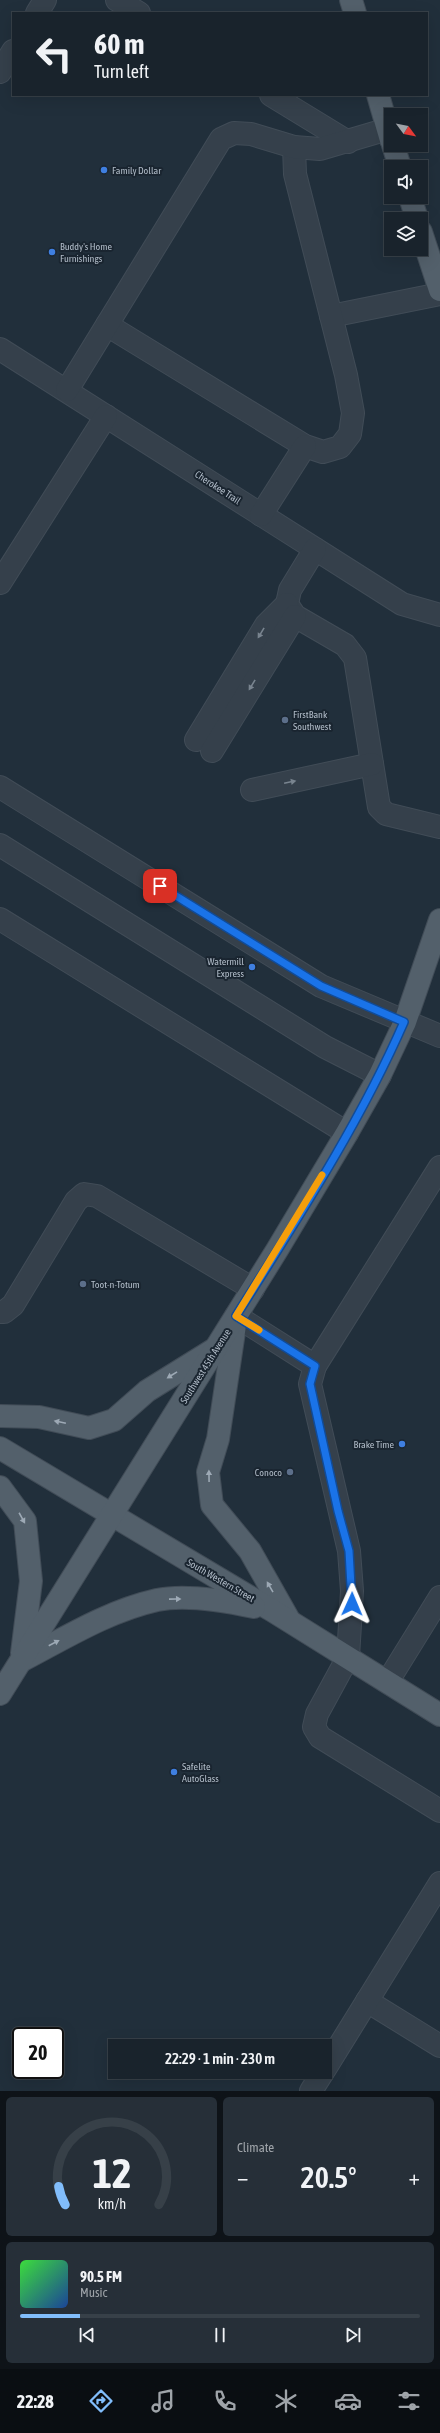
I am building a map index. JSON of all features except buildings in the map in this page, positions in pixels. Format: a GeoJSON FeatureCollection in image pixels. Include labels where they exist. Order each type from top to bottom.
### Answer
{"type":"FeatureCollection","features":[{"type":"Feature","properties":{"kind":"main road"},"geometry":{"type":"LineString","coordinates":[[351,0],[355,12]]}},
{"type":"Feature","properties":{"kind":"main road"},"geometry":{"type":"LineString","coordinates":[[378,96],[384,117]]}},
{"type":"Feature","properties":{"kind":"main road"},"geometry":{"type":"LineString","coordinates":[[428,253],[440,290]]}},
{"type":"Feature","properties":{"kind":"main road","name":"Southwest 45th Avenue"},"geometry":{"type":"LineString","coordinates":[[1,1691],[253,1289],[347,1133],[380,1075],[404,1022],[440,920]]}},
{"type":"Feature","properties":{"kind":"main road"},"geometry":{"type":"LineString","coordinates":[[236,1316],[218,1439],[208,1472],[212,1505],[250,1551],[281,1616]]}},
{"type":"Feature","properties":{"kind":"main road"},"geometry":{"type":"LineString","coordinates":[[0,1416],[39,1417],[89,1428],[114,1420],[147,1391],[217,1347]]}},
{"type":"Feature","properties":{"kind":"main road","name":"South Western Street"},"geometry":{"type":"LineString","coordinates":[[0,1448],[111,1516],[281,1616],[388,1681],[440,1715]]}},
{"type":"Feature","properties":{"kind":"main road"},"geometry":{"type":"LineString","coordinates":[[0,1487],[26,1520],[31,1581],[20,1662]]}},
{"type":"Feature","properties":{"kind":"main road"},"geometry":{"type":"LineString","coordinates":[[20,1662],[103,1617],[158,1600],[216,1599],[281,1616]]}},
{"type":"Feature","properties":{"kind":"street"},"geometry":{"type":"LineString","coordinates":[[38,12],[45,0]]}},
{"type":"Feature","properties":{"kind":"street"},"geometry":{"type":"LineString","coordinates":[[118,0],[136,12]]}},
{"type":"Feature","properties":{"kind":"street"},"geometry":{"type":"LineString","coordinates":[[0,72],[12,53]]}},
{"type":"Feature","properties":{"kind":"street"},"geometry":{"type":"LineString","coordinates":[[273,96],[348,142]]}},
{"type":"Feature","properties":{"kind":"street"},"geometry":{"type":"LineString","coordinates":[[67,390],[221,139],[234,133],[251,134],[294,147],[320,149],[348,142],[384,139]]}},
{"type":"Feature","properties":{"kind":"street"},"geometry":{"type":"LineString","coordinates":[[107,325],[305,446],[323,452],[340,447],[350,434],[353,413],[331,316],[294,174],[294,147]]}},
{"type":"Feature","properties":{"kind":"street"},"geometry":{"type":"LineString","coordinates":[[331,316],[440,294]]}},
{"type":"Feature","properties":{"kind":"street","name":"Cherokee Trail"},"geometry":{"type":"LineString","coordinates":[[0,349],[67,390],[402,604],[440,615]]}},
{"type":"Feature","properties":{"kind":"street"},"geometry":{"type":"LineString","coordinates":[[0,583],[106,416]]}},
{"type":"Feature","properties":{"kind":"street"},"geometry":{"type":"LineString","coordinates":[[261,515],[305,446]]}},
{"type":"Feature","properties":{"kind":"street"},"geometry":{"type":"LineString","coordinates":[[291,610],[290,590],[315,549]]}},
{"type":"Feature","properties":{"kind":"street"},"geometry":{"type":"LineString","coordinates":[[204,745],[266,625],[291,610]]}},
{"type":"Feature","properties":{"kind":"street"},"geometry":{"type":"LineString","coordinates":[[291,610],[346,645],[355,658],[379,807],[386,814],[440,827]]}},
{"type":"Feature","properties":{"kind":"street"},"geometry":{"type":"LineString","coordinates":[[252,790],[372,764]]}},
{"type":"Feature","properties":{"kind":"street"},"geometry":{"type":"LineString","coordinates":[[0,787],[321,986],[440,1036]]}},
{"type":"Feature","properties":{"kind":"street"},"geometry":{"type":"LineString","coordinates":[[0,845],[325,1047],[380,1075]]}},
{"type":"Feature","properties":{"kind":"street"},"geometry":{"type":"LineString","coordinates":[[0,919],[347,1133]]}},
{"type":"Feature","properties":{"kind":"street"},"geometry":{"type":"LineString","coordinates":[[440,1167],[315,1366],[310,1384],[338,1511],[349,1551],[352,1591],[348,1657],[317,1714],[314,1727],[320,1737],[440,1811]]}},
{"type":"Feature","properties":{"kind":"street"},"geometry":{"type":"LineString","coordinates":[[0,1312],[4,1312],[14,1305],[76,1201],[84,1194],[97,1196],[253,1289]]}},
{"type":"Feature","properties":{"kind":"street"},"geometry":{"type":"LineString","coordinates":[[236,1316],[315,1366]]}},
{"type":"Feature","properties":{"kind":"street"},"geometry":{"type":"LineString","coordinates":[[388,1681],[440,1596]]}},
{"type":"Feature","properties":{"kind":"street"},"geometry":{"type":"LineString","coordinates":[[332,2058],[440,1884]]}},
{"type":"Feature","properties":{"kind":"street"},"geometry":{"type":"LineString","coordinates":[[367,2001],[440,2046]]}},
{"type":"Feature","properties":{"kind":"street"},"geometry":{"type":"LineString","coordinates":[[311,2091],[319,2079]]}},
{"type":"Feature","properties":{"kind":"slow traffic"},"geometry":{"type":"LineString","coordinates":[[259,1330],[236,1316],[278,1250],[322,1175]]}},
{"type":"Feature","properties":{"kind":"place","name":"Family Dollar"},"geometry":{"type":"Point","coordinates":[104,170]}},
{"type":"Feature","properties":{"kind":"place","name":"Buddy's Home Furnishings"},"geometry":{"type":"Point","coordinates":[52,252]}},
{"type":"Feature","properties":{"kind":"place","name":"FirstBank Southwest"},"geometry":{"type":"Point","coordinates":[285,720]}},
{"type":"Feature","properties":{"kind":"place","name":"Watermill Express"},"geometry":{"type":"Point","coordinates":[252,967]}},
{"type":"Feature","properties":{"kind":"place","name":"Toot-n-Totum"},"geometry":{"type":"Point","coordinates":[83,1284]}},
{"type":"Feature","properties":{"kind":"place","name":"Brake Time"},"geometry":{"type":"Point","coordinates":[402,1444]}},
{"type":"Feature","properties":{"kind":"place","name":"Conoco"},"geometry":{"type":"Point","coordinates":[290,1472]}},
{"type":"Feature","properties":{"kind":"place","name":"Safelite AutoGlass"},"geometry":{"type":"Point","coordinates":[174,1772]}},
{"type":"Feature","properties":{"kind":"route"},"geometry":{"type":"LineString","coordinates":[[160,886],[321,986],[404,1022],[380,1075],[347,1133],[278,1250],[236,1316],[315,1366],[310,1384],[338,1511],[349,1551],[352,1604]]}}]}
